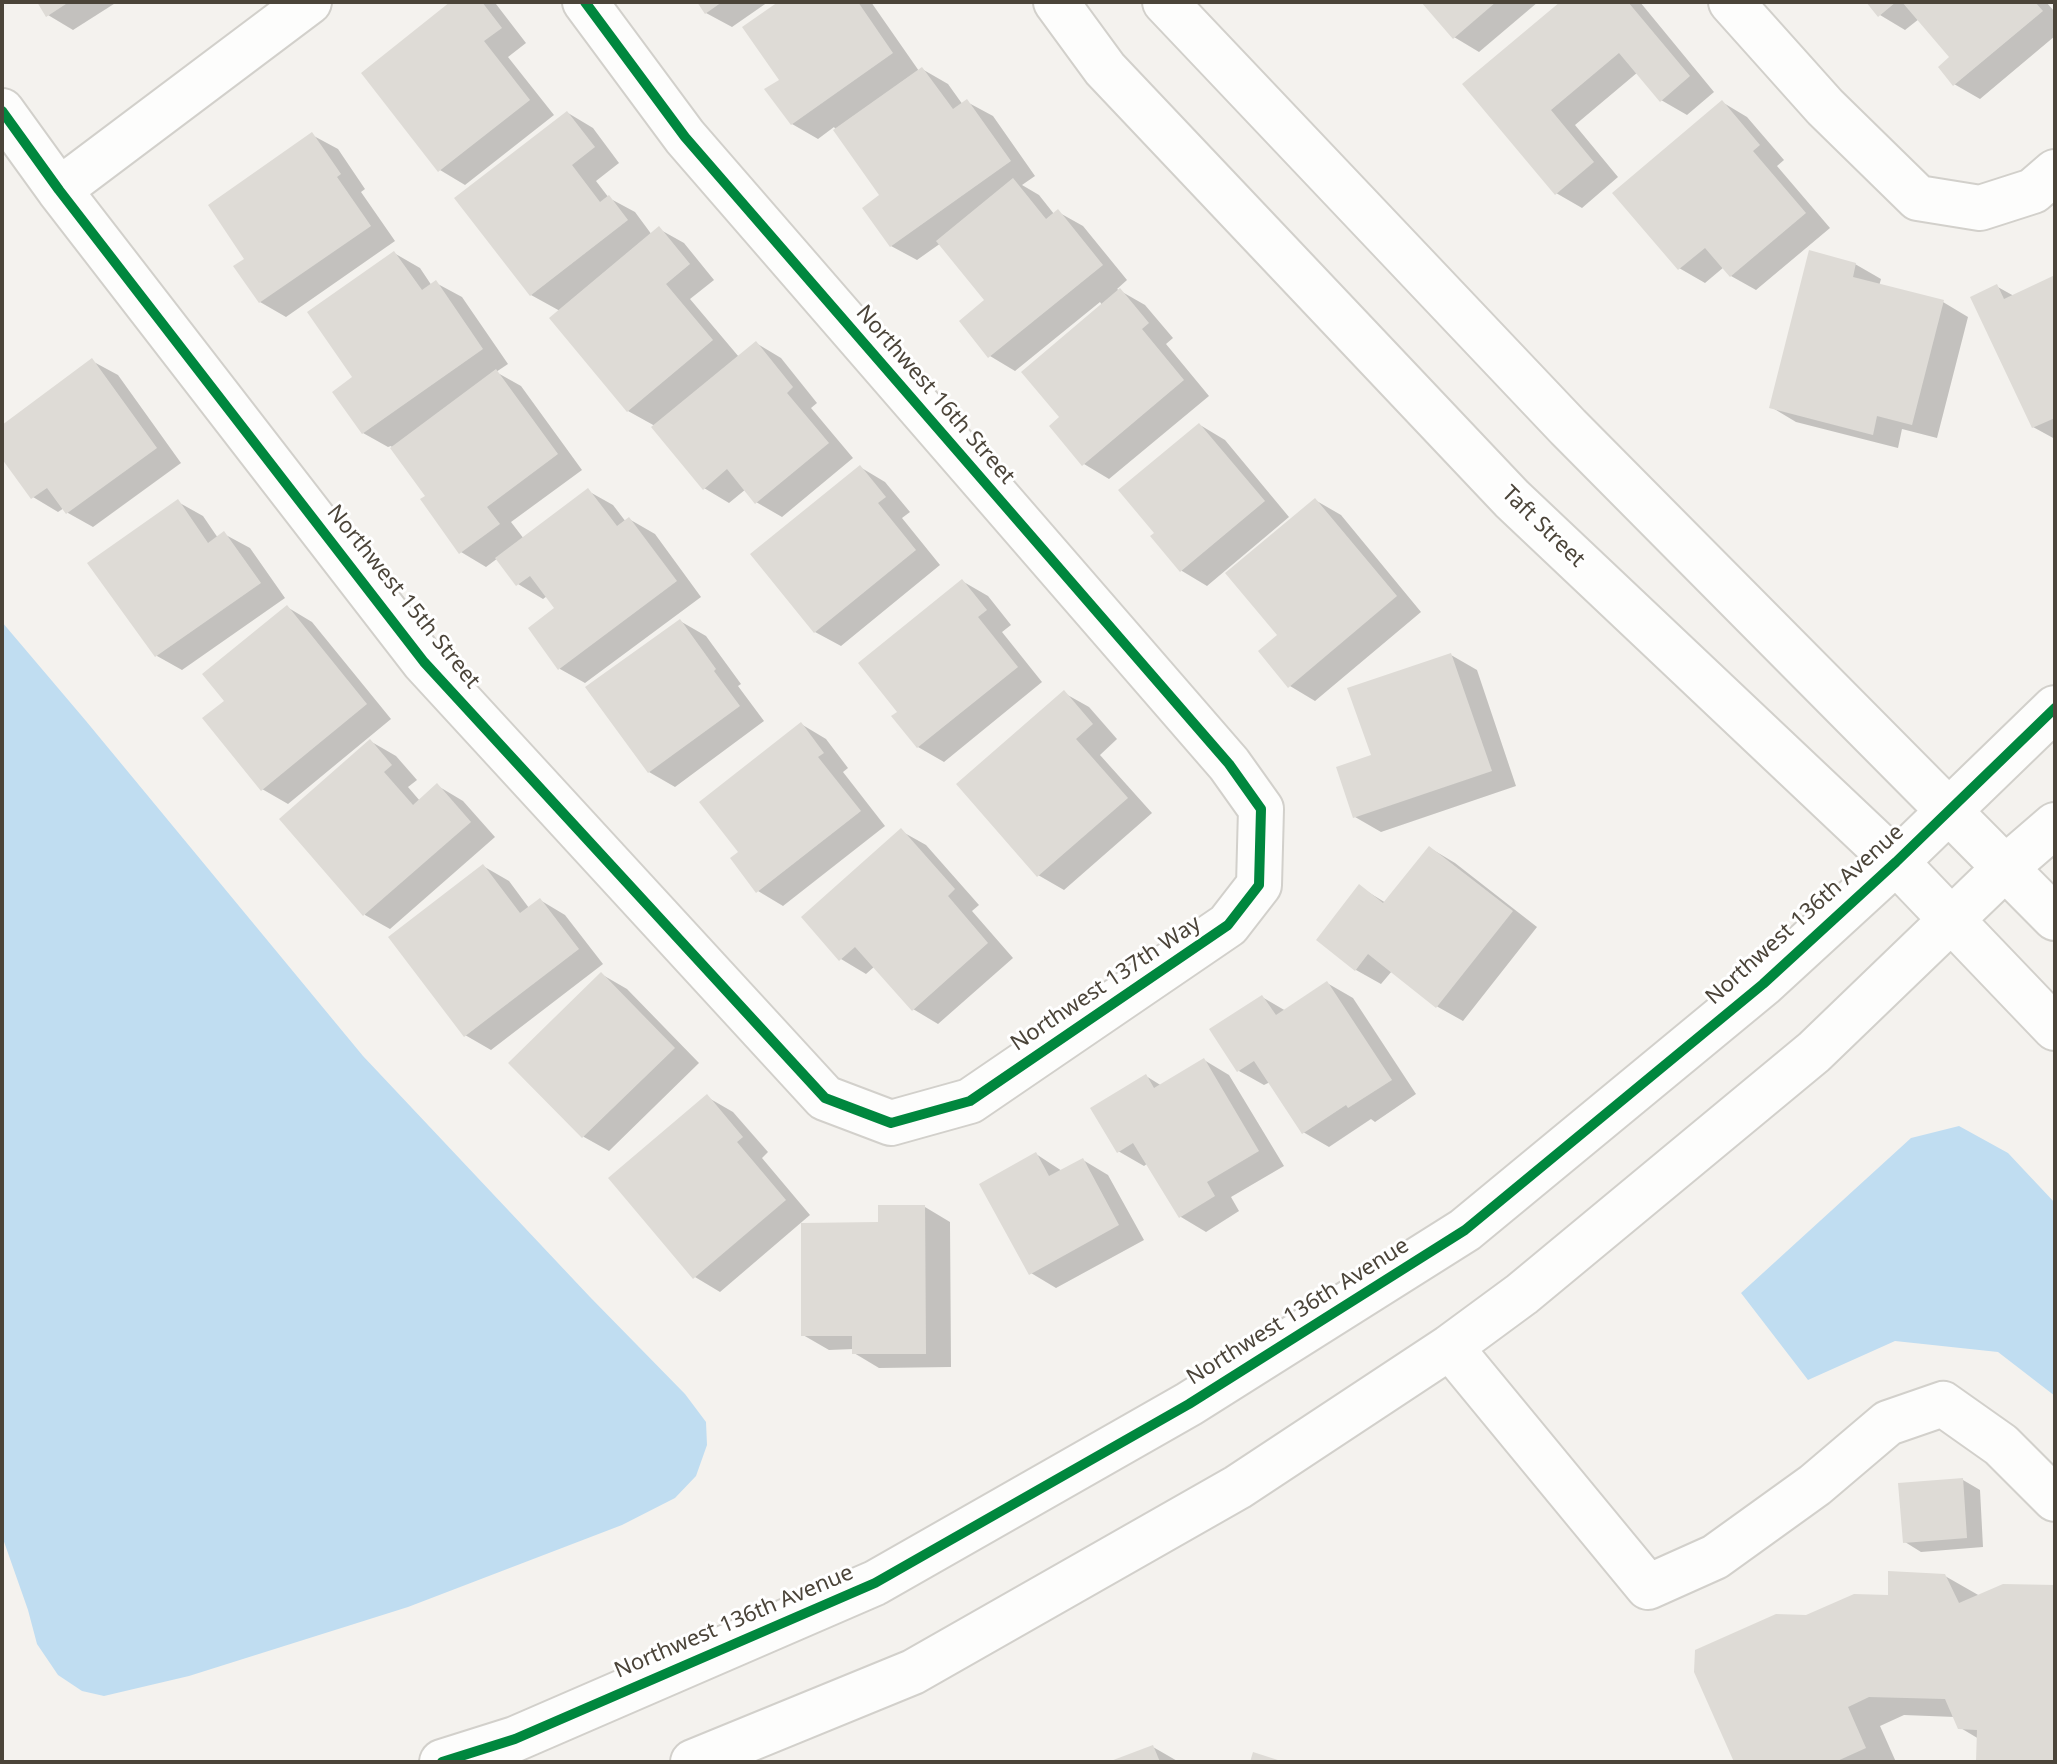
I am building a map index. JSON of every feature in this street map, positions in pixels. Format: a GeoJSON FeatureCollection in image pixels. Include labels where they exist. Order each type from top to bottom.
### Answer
{"type":"FeatureCollection","features":[{"type":"Feature","properties":{"kind":"street"},"geometry":{"type":"LineString","coordinates":[[59,190],[309,2]]}},
{"type":"Feature","properties":{"kind":"street","name":"Northwest 16th Street"},"geometry":{"type":"LineString","coordinates":[[585,2],[685,137],[1229,764],[1261,809]]}},
{"type":"Feature","properties":{"kind":"street","name":"Taft Street"},"geometry":{"type":"LineString","coordinates":[[1056,2],[1105,69],[1512,499],[1896,862],[2055,1028]]}},
{"type":"Feature","properties":{"kind":"street"},"geometry":{"type":"LineString","coordinates":[[1165,2],[1568,427],[2055,918]]}},
{"type":"Feature","properties":{"kind":"street"},"geometry":{"type":"LineString","coordinates":[[1731,2],[1825,107],[1918,198],[1980,208],[2033,191],[2055,172]]}},
{"type":"Feature","properties":{"kind":"street","name":"Northwest 15th Street"},"geometry":{"type":"LineString","coordinates":[[2,111],[59,190],[424,662],[825,1098],[891,1123]]}},
{"type":"Feature","properties":{"kind":"street","name":"Northwest 136th Avenue"},"geometry":{"type":"LineString","coordinates":[[442,1762],[520,1754],[875,1583],[1189,1404],[1465,1230],[1763,984],[1896,862],[2055,708]]}},
{"type":"Feature","properties":{"kind":"street","name":"Northwest 137th Way"},"geometry":{"type":"LineString","coordinates":[[891,1123],[970,1101],[1228,925],[1259,885],[1261,809]]}},
{"type":"Feature","properties":{"kind":"street"},"geometry":{"type":"LineString","coordinates":[[693,1762],[913,1672],[1238,1487],[1450,1347],[1522,1294],[1814,1052],[2004,869],[2055,825]]}},
{"type":"Feature","properties":{"kind":"street"},"geometry":{"type":"LineString","coordinates":[[1450,1347],[1648,1587],[1715,1557],[1815,1485],[1888,1423],[1943,1404],[2001,1445],[2055,1499]]}},
{"type":"Feature","properties":{"kind":"water"},"geometry":{"type":"Polygon","coordinates":[[[2,622],[363,1056],[685,1394],[706,1422],[707,1445],[696,1476],[675,1498],[622,1525],[408,1607],[189,1676],[104,1696],[82,1691],[58,1675],[37,1644],[2,1536],[2,622]]]}},
{"type":"Feature","properties":{"kind":"water"},"geometry":{"type":"Polygon","coordinates":[[[1959,1126],[2008,1153],[2055,1203],[2055,1396],[1998,1352],[1895,1341],[1808,1380],[1741,1293],[1911,1138],[1959,1126]]]}},
{"type":"Feature","properties":{"kind":"building"},"geometry":{"type":"Polygon","coordinates":[[[37,2],[69,2],[46,17],[37,2]]]}},
{"type":"Feature","properties":{"kind":"building"},"geometry":{"type":"Polygon","coordinates":[[[450,2],[482,2],[502,28],[484,41],[530,100],[438,172],[361,73],[450,2]]]}},
{"type":"Feature","properties":{"kind":"building"},"geometry":{"type":"Polygon","coordinates":[[[697,2],[722,2],[705,14],[697,2]]]}},
{"type":"Feature","properties":{"kind":"building"},"geometry":{"type":"Polygon","coordinates":[[[778,2],[858,2],[893,53],[791,125],[764,89],[779,80],[742,27],[778,2]]]}},
{"type":"Feature","properties":{"kind":"building"},"geometry":{"type":"Polygon","coordinates":[[[1421,2],[1496,2],[1453,39],[1421,2]]]}},
{"type":"Feature","properties":{"kind":"building"},"geometry":{"type":"Polygon","coordinates":[[[1560,2],[1628,2],[1690,76],[1660,102],[1619,53],[1551,110],[1594,162],[1555,195],[1462,84],[1560,2]]]}},
{"type":"Feature","properties":{"kind":"building"},"geometry":{"type":"Polygon","coordinates":[[[1866,2],[1896,2],[1878,17],[1866,2]]]}},
{"type":"Feature","properties":{"kind":"building"},"geometry":{"type":"Polygon","coordinates":[[[1902,2],[2035,2],[2043,11],[1953,86],[1938,67],[1949,57],[1902,2]]]}},
{"type":"Feature","properties":{"kind":"building"},"geometry":{"type":"Polygon","coordinates":[[[922,67],[953,109],[967,99],[1011,161],[890,247],[862,208],[879,195],[833,130],[922,67]]]}},
{"type":"Feature","properties":{"kind":"building"},"geometry":{"type":"Polygon","coordinates":[[[1722,100],[1760,145],[1753,151],[1806,213],[1730,277],[1705,248],[1678,270],[1612,193],[1722,100]]]}},
{"type":"Feature","properties":{"kind":"building"},"geometry":{"type":"Polygon","coordinates":[[[567,111],[595,147],[572,165],[600,202],[609,195],[628,220],[530,296],[454,198],[567,111]]]}},
{"type":"Feature","properties":{"kind":"building"},"geometry":{"type":"Polygon","coordinates":[[[312,132],[341,174],[337,177],[371,226],[259,303],[233,266],[244,259],[208,205],[312,132]]]}},
{"type":"Feature","properties":{"kind":"building"},"geometry":{"type":"Polygon","coordinates":[[[1013,178],[1046,219],[1058,209],[1103,265],[988,358],[959,321],[984,300],[936,241],[1013,178]]]}},
{"type":"Feature","properties":{"kind":"building"},"geometry":{"type":"Polygon","coordinates":[[[659,226],[690,264],[666,284],[713,340],[627,412],[549,318],[659,226]]]}},
{"type":"Feature","properties":{"kind":"building"},"geometry":{"type":"Polygon","coordinates":[[[1809,250],[1856,263],[1853,277],[1944,300],[1912,425],[1877,416],[1873,435],[1769,408],[1809,250]]]}},
{"type":"Feature","properties":{"kind":"building"},"geometry":{"type":"Polygon","coordinates":[[[394,251],[422,290],[436,280],[483,349],[362,434],[332,392],[352,377],[307,312],[394,251]]]}},
{"type":"Feature","properties":{"kind":"building"},"geometry":{"type":"Polygon","coordinates":[[[2055,275],[2055,418],[2032,428],[1970,297],[1997,284],[2004,299],[2055,275]]]}},
{"type":"Feature","properties":{"kind":"building"},"geometry":{"type":"Polygon","coordinates":[[[1120,288],[1149,323],[1142,329],[1184,380],[1082,466],[1049,426],[1059,417],[1021,372],[1120,288]]]}},
{"type":"Feature","properties":{"kind":"building"},"geometry":{"type":"Polygon","coordinates":[[[756,341],[793,387],[787,393],[829,443],[755,504],[727,469],[703,490],[651,427],[756,341]]]}},
{"type":"Feature","properties":{"kind":"building"},"geometry":{"type":"Polygon","coordinates":[[[92,358],[157,448],[66,514],[47,488],[31,499],[2,459],[2,425],[92,358]]]}},
{"type":"Feature","properties":{"kind":"building"},"geometry":{"type":"Polygon","coordinates":[[[496,369],[558,454],[487,507],[500,524],[459,554],[420,499],[425,496],[390,448],[496,369]]]}},
{"type":"Feature","properties":{"kind":"building"},"geometry":{"type":"Polygon","coordinates":[[[1199,423],[1265,501],[1180,572],[1150,536],[1154,533],[1118,490],[1199,423]]]}},
{"type":"Feature","properties":{"kind":"building"},"geometry":{"type":"Polygon","coordinates":[[[860,465],[886,497],[878,503],[916,550],[814,633],[750,554],[860,465]]]}},
{"type":"Feature","properties":{"kind":"building"},"geometry":{"type":"Polygon","coordinates":[[[588,488],[617,526],[629,517],[677,581],[558,670],[528,628],[554,608],[530,576],[516,586],[495,558],[588,488]]]}},
{"type":"Feature","properties":{"kind":"building"},"geometry":{"type":"Polygon","coordinates":[[[1315,498],[1397,596],[1288,688],[1258,651],[1277,635],[1225,573],[1315,498]]]}},
{"type":"Feature","properties":{"kind":"building"},"geometry":{"type":"Polygon","coordinates":[[[178,499],[208,543],[224,531],[261,583],[155,657],[87,563],[178,499]]]}},
{"type":"Feature","properties":{"kind":"building"},"geometry":{"type":"Polygon","coordinates":[[[962,579],[987,610],[978,617],[1018,667],[917,748],[891,716],[897,712],[858,663],[962,579]]]}},
{"type":"Feature","properties":{"kind":"building"},"geometry":{"type":"Polygon","coordinates":[[[287,605],[367,704],[261,791],[202,718],[224,701],[202,674],[287,605]]]}},
{"type":"Feature","properties":{"kind":"building"},"geometry":{"type":"Polygon","coordinates":[[[680,619],[740,706],[648,773],[585,687],[680,619]]]}},
{"type":"Feature","properties":{"kind":"building"},"geometry":{"type":"Polygon","coordinates":[[[1451,653],[1492,771],[1353,818],[1336,767],[1371,755],[1347,688],[1451,653]]]}},
{"type":"Feature","properties":{"kind":"building"},"geometry":{"type":"Polygon","coordinates":[[[1064,690],[1093,724],[1076,739],[1128,798],[1037,877],[956,784],[1064,690]]]}},
{"type":"Feature","properties":{"kind":"building"},"geometry":{"type":"Polygon","coordinates":[[[801,722],[824,753],[818,757],[861,811],[756,893],[730,858],[738,852],[699,802],[801,722]]]}},
{"type":"Feature","properties":{"kind":"building"},"geometry":{"type":"Polygon","coordinates":[[[370,739],[392,765],[384,772],[413,805],[437,783],[471,822],[363,916],[279,819],[370,739]]]}},
{"type":"Feature","properties":{"kind":"building"},"geometry":{"type":"Polygon","coordinates":[[[901,828],[955,889],[948,896],[988,943],[912,1011],[855,947],[839,961],[801,917],[901,828]]]}},
{"type":"Feature","properties":{"kind":"building"},"geometry":{"type":"Polygon","coordinates":[[[1429,846],[1513,911],[1436,1008],[1368,954],[1355,971],[1316,940],[1359,884],[1383,903],[1429,846]]]}},
{"type":"Feature","properties":{"kind":"building"},"geometry":{"type":"Polygon","coordinates":[[[483,864],[520,913],[540,898],[579,949],[464,1037],[388,937],[483,864]]]}},
{"type":"Feature","properties":{"kind":"building"},"geometry":{"type":"Polygon","coordinates":[[[601,972],[675,1048],[582,1138],[508,1063],[601,972]]]}},
{"type":"Feature","properties":{"kind":"building"},"geometry":{"type":"Polygon","coordinates":[[[1327,981],[1392,1080],[1302,1134],[1254,1061],[1237,1072],[1209,1029],[1262,995],[1276,1015],[1327,981]]]}},
{"type":"Feature","properties":{"kind":"building"},"geometry":{"type":"Polygon","coordinates":[[[1204,1058],[1259,1151],[1207,1182],[1215,1196],[1179,1218],[1133,1143],[1117,1153],[1090,1108],[1146,1074],[1154,1088],[1204,1058]]]}},
{"type":"Feature","properties":{"kind":"building"},"geometry":{"type":"Polygon","coordinates":[[[707,1094],[743,1137],[737,1142],[786,1200],[693,1279],[608,1178],[707,1094]]]}},
{"type":"Feature","properties":{"kind":"building"},"geometry":{"type":"Polygon","coordinates":[[[1036,1152],[1049,1176],[1083,1158],[1119,1225],[1029,1275],[979,1184],[1036,1152]]]}},
{"type":"Feature","properties":{"kind":"building"},"geometry":{"type":"Polygon","coordinates":[[[878,1205],[925,1205],[926,1354],[852,1354],[852,1336],[801,1336],[801,1223],[878,1222],[878,1205]]]}},
{"type":"Feature","properties":{"kind":"building"},"geometry":{"type":"Polygon","coordinates":[[[1963,1478],[1967,1538],[1903,1543],[1898,1483],[1963,1478]]]}},
{"type":"Feature","properties":{"kind":"building"},"geometry":{"type":"Polygon","coordinates":[[[1888,1571],[1945,1574],[1959,1603],[2003,1584],[2055,1585],[2055,1762],[1976,1762],[1977,1730],[1958,1729],[1945,1699],[1869,1697],[1848,1707],[1866,1748],[1835,1762],[1734,1762],[1694,1672],[1695,1650],[1776,1614],[1806,1615],[1854,1594],[1888,1595],[1888,1571]]]}},
{"type":"Feature","properties":{"kind":"building"},"geometry":{"type":"Polygon","coordinates":[[[1153,1745],[1160,1762],[1108,1762],[1153,1745]]]}},
{"type":"Feature","properties":{"kind":"building"},"geometry":{"type":"Polygon","coordinates":[[[1253,1752],[1281,1761],[1281,1762],[1250,1762],[1253,1752]]]}},
{"type":"Feature","properties":{"kind":"cycle path"},"geometry":{"type":"LineString","coordinates":[[2,111],[59,190],[424,662],[825,1098],[891,1123],[970,1101],[1228,925],[1259,885],[1261,809],[1229,764],[685,137],[585,2]]}},
{"type":"Feature","properties":{"kind":"cycle path"},"geometry":{"type":"LineString","coordinates":[[442,1762],[515,1739],[875,1583],[1189,1404],[1465,1230],[1763,984],[1896,862],[2055,708]]}}]}
